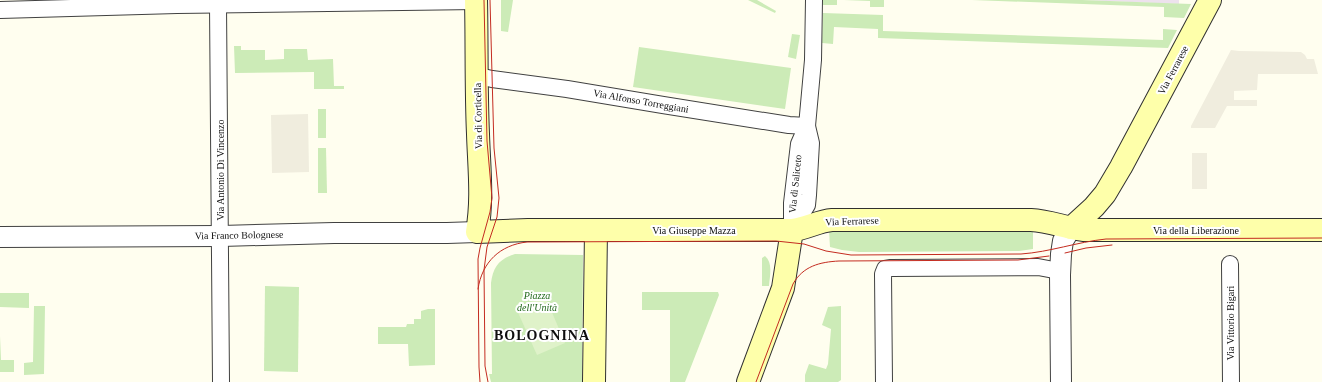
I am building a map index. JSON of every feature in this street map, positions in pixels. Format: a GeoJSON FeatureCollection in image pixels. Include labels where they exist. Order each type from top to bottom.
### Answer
{"type":"FeatureCollection","features":[{"type":"Feature","properties":{"kind":"main road","name":"Via Ferrarese"},"geometry":{"type":"LineString","coordinates":[[792,230],[801,229],[832,220],[1031,220],[1049,222],[1071,228],[1094,207],[1105,194],[1121,167],[1210,0]]}},
{"type":"Feature","properties":{"kind":"main road","name":"Via di Corticella"},"geometry":{"type":"LineString","coordinates":[[476,1],[478,150],[481,196],[477,232]]}},
{"type":"Feature","properties":{"kind":"main road","name":"Via Ferrarese"},"geometry":{"type":"LineString","coordinates":[[1049,222],[1067,215],[1116,164],[1135,141]]}},
{"type":"Feature","properties":{"kind":"main road"},"geometry":{"type":"LineString","coordinates":[[1105,194],[1113,220],[1124,230]]}},
{"type":"Feature","properties":{"kind":"main road","name":"Via della Liberazione"},"geometry":{"type":"LineString","coordinates":[[1071,228],[1084,230],[1322,230]]}},
{"type":"Feature","properties":{"kind":"main road"},"geometry":{"type":"LineString","coordinates":[[477,232],[596,230],[594,382]]}},
{"type":"Feature","properties":{"kind":"main road","name":"Via Giuseppe Mazza"},"geometry":{"type":"LineString","coordinates":[[596,230],[792,230]]}},
{"type":"Feature","properties":{"kind":"main road"},"geometry":{"type":"LineString","coordinates":[[748,382],[783,288],[792,230]]}},
{"type":"Feature","properties":{"kind":"street","name":"Via di Saliceto"},"geometry":{"type":"LineString","coordinates":[[792,230],[807,204],[811,143],[807,126],[813,60],[814,0]]}},
{"type":"Feature","properties":{"kind":"street"},"geometry":{"type":"LineString","coordinates":[[0,10],[177,3],[218,5],[476,1]]}},
{"type":"Feature","properties":{"kind":"street","name":"Via Antonio Di Vincenzo"},"geometry":{"type":"LineString","coordinates":[[218,5],[221,382]]}},
{"type":"Feature","properties":{"kind":"street","name":"Via Alfonso Torreggiani"},"geometry":{"type":"LineString","coordinates":[[477,74],[481,77],[566,89],[789,125],[807,126]]}},
{"type":"Feature","properties":{"kind":"street"},"geometry":{"type":"LineString","coordinates":[[1061,382],[1061,254],[1063,241],[1071,228]]}},
{"type":"Feature","properties":{"kind":"street","name":"Via Franco Bolognese"},"geometry":{"type":"LineString","coordinates":[[0,237],[221,236],[334,233],[477,232]]}},
{"type":"Feature","properties":{"kind":"street","name":"Via Vittorio Bigari"},"geometry":{"type":"LineString","coordinates":[[1230,264],[1231,382]]}},
{"type":"Feature","properties":{"kind":"street"},"geometry":{"type":"LineString","coordinates":[[884,382],[883,274],[885,269],[1038,267],[1054,270],[1060,275]]}},
{"type":"Feature","properties":{"kind":"shaded area"},"geometry":{"type":"Polygon","coordinates":[[[1082,0],[1179,0],[1179,4],[1082,0]]]}},
{"type":"Feature","properties":{"kind":"shaded area"},"geometry":{"type":"Polygon","coordinates":[[[1231,50],[1301,52],[1307,59],[1314,59],[1318,74],[1258,74],[1257,90],[1234,91],[1234,100],[1257,100],[1257,106],[1227,106],[1215,128],[1191,128],[1231,50]]]}},
{"type":"Feature","properties":{"kind":"shaded area"},"geometry":{"type":"Polygon","coordinates":[[[308,114],[309,172],[272,173],[271,115],[308,114]]]}},
{"type":"Feature","properties":{"kind":"shaded area"},"geometry":{"type":"Polygon","coordinates":[[[1192,153],[1207,153],[1207,189],[1192,189],[1192,153]]]}},
{"type":"Feature","properties":{"kind":"green space"},"geometry":{"type":"Polygon","coordinates":[[[501,0],[513,0],[508,32],[501,31],[501,0]]]}},
{"type":"Feature","properties":{"kind":"green space"},"geometry":{"type":"Polygon","coordinates":[[[748,0],[757,0],[776,11],[775,13],[748,0]]]}},
{"type":"Feature","properties":{"kind":"green space"},"geometry":{"type":"Polygon","coordinates":[[[823,0],[837,0],[837,5],[823,5],[823,0]]]}},
{"type":"Feature","properties":{"kind":"green space"},"geometry":{"type":"Polygon","coordinates":[[[844,0],[884,0],[884,7],[870,7],[870,1],[844,0]]]}},
{"type":"Feature","properties":{"kind":"green space"},"geometry":{"type":"Polygon","coordinates":[[[972,0],[1082,0],[1191,4],[1184,18],[1164,17],[1164,7],[972,0]]]}},
{"type":"Feature","properties":{"kind":"green space"},"geometry":{"type":"Polygon","coordinates":[[[823,13],[883,15],[883,31],[1163,40],[1163,29],[1177,30],[1168,48],[878,38],[878,29],[834,27],[833,44],[822,43],[823,13]]]}},
{"type":"Feature","properties":{"kind":"green space"},"geometry":{"type":"Polygon","coordinates":[[[792,34],[800,35],[796,59],[788,57],[792,34]]]}},
{"type":"Feature","properties":{"kind":"green space"},"geometry":{"type":"Polygon","coordinates":[[[234,46],[241,46],[241,50],[265,50],[265,60],[284,59],[284,49],[307,49],[308,60],[333,59],[334,86],[344,86],[344,89],[314,89],[314,72],[235,73],[234,46]]]}},
{"type":"Feature","properties":{"kind":"green space"},"geometry":{"type":"Polygon","coordinates":[[[639,47],[791,68],[785,109],[633,87],[639,47]]]}},
{"type":"Feature","properties":{"kind":"green space"},"geometry":{"type":"Polygon","coordinates":[[[318,109],[326,109],[326,138],[318,138],[318,109]]]}},
{"type":"Feature","properties":{"kind":"green space"},"geometry":{"type":"Polygon","coordinates":[[[318,148],[326,148],[327,193],[318,193],[318,148]]]}},
{"type":"Feature","properties":{"kind":"green space"},"geometry":{"type":"Polygon","coordinates":[[[829,230],[1030,230],[1033,232],[1033,249],[1019,251],[859,252],[830,247],[829,230]]]}},
{"type":"Feature","properties":{"kind":"green space","name":"Piazza dell'Unità"},"geometry":{"type":"Polygon","coordinates":[[[515,254],[583,255],[582,382],[491,382],[489,374],[492,374],[492,277],[495,268],[501,261],[515,254]]]}},
{"type":"Feature","properties":{"kind":"green space"},"geometry":{"type":"Polygon","coordinates":[[[765,256],[768,259],[770,266],[769,286],[762,286],[762,258],[765,256]]]}},
{"type":"Feature","properties":{"kind":"green space"},"geometry":{"type":"Polygon","coordinates":[[[265,286],[299,287],[298,372],[264,371],[265,286]]]}},
{"type":"Feature","properties":{"kind":"green space"},"geometry":{"type":"Polygon","coordinates":[[[642,292],[718,292],[719,295],[685,382],[670,382],[670,310],[642,310],[642,292]]]}},
{"type":"Feature","properties":{"kind":"green space"},"geometry":{"type":"Polygon","coordinates":[[[0,293],[29,293],[29,308],[0,307],[0,293]]]}},
{"type":"Feature","properties":{"kind":"green space"},"geometry":{"type":"Polygon","coordinates":[[[545,296],[565,343],[537,355],[516,308],[545,296]]]}},
{"type":"Feature","properties":{"kind":"green space"},"geometry":{"type":"Polygon","coordinates":[[[34,306],[45,306],[44,374],[24,375],[24,363],[33,362],[34,306]]]}},
{"type":"Feature","properties":{"kind":"green space"},"geometry":{"type":"Polygon","coordinates":[[[841,306],[841,380],[838,382],[805,382],[805,375],[809,364],[826,369],[828,364],[831,329],[822,325],[828,307],[841,306]]]}},
{"type":"Feature","properties":{"kind":"green space"},"geometry":{"type":"Polygon","coordinates":[[[435,309],[435,365],[409,366],[408,344],[378,344],[378,327],[406,327],[407,324],[414,324],[414,319],[421,319],[421,311],[435,309]]]}},
{"type":"Feature","properties":{"kind":"green space"},"geometry":{"type":"Polygon","coordinates":[[[0,336],[1,360],[14,360],[14,372],[0,372],[0,336]]]}},
{"type":"Feature","properties":{"kind":"tram line"},"geometry":{"type":"LineString","coordinates":[[480,382],[478,259],[492,198],[487,141],[484,0]]}},
{"type":"Feature","properties":{"kind":"tram line"},"geometry":{"type":"LineString","coordinates":[[488,382],[485,366],[484,270],[487,247],[497,217],[499,198],[494,148],[490,0]]}},
{"type":"Feature","properties":{"kind":"tram line"},"geometry":{"type":"LineString","coordinates":[[478,289],[480,279],[488,263],[494,256],[509,247],[527,242],[776,241],[804,244],[826,251],[851,255],[1021,254],[1106,239],[1322,238]]}},
{"type":"Feature","properties":{"kind":"tram line"},"geometry":{"type":"LineString","coordinates":[[1065,253],[1086,248],[1112,245]]}},
{"type":"Feature","properties":{"kind":"tram line"},"geometry":{"type":"LineString","coordinates":[[756,382],[793,284],[802,273],[813,266],[825,262],[839,261],[1018,260],[1049,256]]}},
{"type":"Feature","properties":{"kind":"district","name":"BOLOGNINA"},"geometry":{"type":"Point","coordinates":[542,335]}}]}
